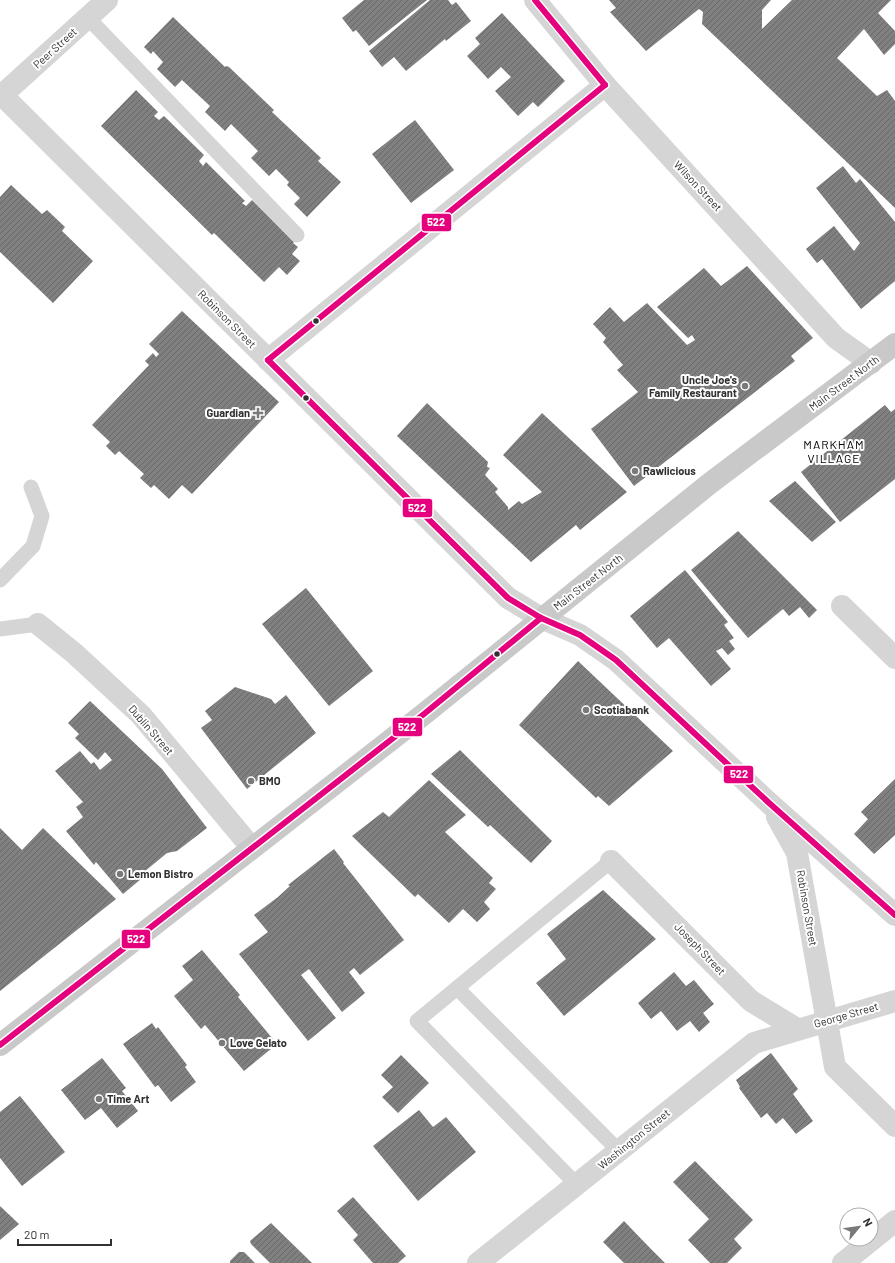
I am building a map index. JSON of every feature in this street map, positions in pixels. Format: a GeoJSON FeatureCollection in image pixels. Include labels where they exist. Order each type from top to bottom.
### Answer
{"type":"FeatureCollection","features":[{"type":"Feature","properties":{"kind":"main road","name":"Main Street North"},"geometry":{"type":"LineString","coordinates":[[0,1045],[252,847],[430,710],[541,618],[709,484],[895,344]]}},
{"type":"Feature","properties":{"kind":"street","name":"Peer Street"},"geometry":{"type":"LineString","coordinates":[[1,94],[107,0]]}},
{"type":"Feature","properties":{"kind":"street","name":"Wilson Street"},"geometry":{"type":"LineString","coordinates":[[535,0],[605,85],[836,338],[871,363]]}},
{"type":"Feature","properties":{"kind":"street"},"geometry":{"type":"LineString","coordinates":[[268,360],[605,85]]}},
{"type":"Feature","properties":{"kind":"street","name":"Robinson Street"},"geometry":{"type":"LineString","coordinates":[[1,94],[508,598],[541,618],[580,635],[616,660],[768,802],[895,915]]}},
{"type":"Feature","properties":{"kind":"street"},"geometry":{"type":"LineString","coordinates":[[842,606],[895,658]]}},
{"type":"Feature","properties":{"kind":"street","name":"Dublin Street"},"geometry":{"type":"LineString","coordinates":[[38,624],[74,653],[141,715],[252,847]]}},
{"type":"Feature","properties":{"kind":"street","name":"Robinson Street"},"geometry":{"type":"LineString","coordinates":[[768,802],[797,853],[826,1020]]}},
{"type":"Feature","properties":{"kind":"street","name":"Joseph Street"},"geometry":{"type":"LineString","coordinates":[[611,861],[751,1001],[797,1029]]}},
{"type":"Feature","properties":{"kind":"street","name":"George Street"},"geometry":{"type":"LineString","coordinates":[[797,1029],[895,1001]]}},
{"type":"Feature","properties":{"kind":"street"},"geometry":{"type":"LineString","coordinates":[[826,1020],[835,1067],[895,1126]]}},
{"type":"Feature","properties":{"kind":"street","name":"Washington Street"},"geometry":{"type":"LineString","coordinates":[[478,1263],[754,1043],[797,1029]]}},
{"type":"Feature","properties":{"kind":"street"},"geometry":{"type":"LineString","coordinates":[[843,1263],[895,1221]]}},
{"type":"Feature","properties":{"kind":"lane"},"geometry":{"type":"LineString","coordinates":[[88,18],[297,235]]}},
{"type":"Feature","properties":{"kind":"lane"},"geometry":{"type":"LineString","coordinates":[[0,580],[33,546],[42,516],[31,487]]}},
{"type":"Feature","properties":{"kind":"lane"},"geometry":{"type":"LineString","coordinates":[[0,630],[38,624]]}},
{"type":"Feature","properties":{"kind":"lane"},"geometry":{"type":"LineString","coordinates":[[577,1185],[417,1021],[611,861]]}},
{"type":"Feature","properties":{"kind":"lane"},"geometry":{"type":"LineString","coordinates":[[458,988],[619,1151]]}},
{"type":"Feature","properties":{"kind":"building"},"geometry":{"type":"Polygon","coordinates":[[[364,0],[427,0],[369,46],[356,30],[353,32],[342,18],[364,0]]]}},
{"type":"Feature","properties":{"kind":"building"},"geometry":{"type":"Polygon","coordinates":[[[430,0],[448,0],[452,5],[456,2],[471,21],[446,41],[445,39],[406,71],[394,57],[382,67],[369,51],[430,0]]]}},
{"type":"Feature","properties":{"kind":"building"},"geometry":{"type":"Polygon","coordinates":[[[609,0],[771,0],[762,10],[762,29],[792,0],[891,0],[878,13],[895,31],[895,44],[884,55],[864,29],[837,58],[877,96],[887,90],[895,101],[895,208],[702,24],[703,12],[699,9],[646,51],[610,12],[616,8],[609,0]]]}},
{"type":"Feature","properties":{"kind":"building"},"geometry":{"type":"Polygon","coordinates":[[[502,13],[565,81],[538,107],[533,102],[518,116],[495,91],[511,77],[501,67],[488,79],[467,56],[480,44],[475,38],[502,13]]]}},
{"type":"Feature","properties":{"kind":"building"},"geometry":{"type":"Polygon","coordinates":[[[173,17],[225,67],[229,67],[274,110],[272,112],[321,158],[318,161],[341,182],[307,217],[294,204],[300,198],[287,185],[289,182],[276,169],[269,176],[251,158],[258,151],[231,124],[225,131],[205,112],[210,106],[182,80],[175,87],[157,69],[163,62],[153,51],[151,54],[144,47],[173,17]]]}},
{"type":"Feature","properties":{"kind":"building"},"geometry":{"type":"Polygon","coordinates":[[[136,90],[158,112],[154,116],[159,120],[164,116],[204,155],[199,161],[203,166],[206,162],[245,201],[242,203],[246,206],[252,200],[294,242],[293,243],[298,247],[292,254],[300,261],[287,275],[279,267],[264,282],[214,233],[212,235],[101,126],[136,90]]]}},
{"type":"Feature","properties":{"kind":"building"},"geometry":{"type":"Polygon","coordinates":[[[415,120],[454,170],[411,203],[372,154],[415,120]]]}},
{"type":"Feature","properties":{"kind":"building"},"geometry":{"type":"Polygon","coordinates":[[[843,166],[856,183],[860,179],[895,222],[895,281],[861,309],[822,259],[817,263],[806,249],[834,226],[854,251],[860,243],[816,188],[843,166]]]}},
{"type":"Feature","properties":{"kind":"building"},"geometry":{"type":"Polygon","coordinates":[[[11,185],[42,214],[47,210],[65,227],[62,231],[93,261],[53,303],[0,252],[0,197],[11,185]]]}},
{"type":"Feature","properties":{"kind":"building"},"geometry":{"type":"Polygon","coordinates":[[[747,266],[813,338],[791,356],[795,361],[634,486],[591,429],[638,392],[617,370],[623,365],[603,342],[606,338],[593,324],[610,307],[624,322],[647,303],[687,345],[695,340],[692,335],[688,338],[657,307],[704,268],[721,286],[747,266]]]}},
{"type":"Feature","properties":{"kind":"building"},"geometry":{"type":"Polygon","coordinates":[[[182,311],[279,402],[192,494],[182,485],[169,499],[154,485],[151,488],[140,478],[144,474],[119,451],[115,455],[106,446],[110,442],[92,425],[149,365],[145,361],[153,353],[156,357],[159,354],[149,344],[182,311]]]}},
{"type":"Feature","properties":{"kind":"building"},"geometry":{"type":"Polygon","coordinates":[[[427,403],[488,462],[487,467],[490,468],[485,475],[498,489],[495,492],[508,507],[508,510],[519,501],[522,504],[542,492],[503,455],[542,413],[627,492],[580,530],[576,525],[531,562],[397,436],[427,403]]]}},
{"type":"Feature","properties":{"kind":"building"},"geometry":{"type":"Polygon","coordinates":[[[885,405],[891,412],[895,409],[895,479],[840,522],[801,472],[885,405]]]}},
{"type":"Feature","properties":{"kind":"building"},"geometry":{"type":"Polygon","coordinates":[[[795,481],[836,522],[812,542],[769,501],[795,481]]]}},
{"type":"Feature","properties":{"kind":"building"},"geometry":{"type":"Polygon","coordinates":[[[738,531],[817,610],[809,618],[800,607],[789,616],[783,609],[748,638],[691,570],[738,531]]]}},
{"type":"Feature","properties":{"kind":"building"},"geometry":{"type":"Polygon","coordinates":[[[685,570],[728,622],[724,625],[734,638],[729,641],[735,649],[728,655],[722,648],[716,651],[731,669],[711,686],[669,638],[657,648],[630,616],[685,570]]]}},
{"type":"Feature","properties":{"kind":"building"},"geometry":{"type":"Polygon","coordinates":[[[306,588],[373,671],[329,706],[262,624],[306,588]]]}},
{"type":"Feature","properties":{"kind":"building"},"geometry":{"type":"Polygon","coordinates":[[[578,661],[673,751],[609,806],[598,796],[596,798],[519,725],[578,661]]]}},
{"type":"Feature","properties":{"kind":"building"},"geometry":{"type":"Polygon","coordinates":[[[235,687],[271,699],[275,704],[286,695],[316,733],[247,789],[201,728],[212,720],[205,711],[235,687]]]}},
{"type":"Feature","properties":{"kind":"building"},"geometry":{"type":"Polygon","coordinates":[[[90,701],[162,769],[207,828],[177,851],[167,853],[139,876],[141,879],[123,894],[96,862],[94,865],[66,831],[83,817],[76,807],[83,802],[55,771],[80,751],[91,764],[94,762],[100,770],[112,760],[105,752],[98,760],[75,738],[79,734],[68,723],[90,701]]]}},
{"type":"Feature","properties":{"kind":"building"},"geometry":{"type":"Polygon","coordinates":[[[460,750],[552,841],[531,863],[490,825],[488,827],[431,774],[460,750]]]}},
{"type":"Feature","properties":{"kind":"building"},"geometry":{"type":"Polygon","coordinates":[[[895,779],[895,835],[874,854],[854,834],[868,819],[861,812],[895,779]]]}},
{"type":"Feature","properties":{"kind":"building"},"geometry":{"type":"Polygon","coordinates":[[[429,780],[466,815],[445,832],[493,878],[489,883],[496,889],[484,902],[490,909],[477,922],[463,909],[449,923],[418,894],[415,897],[352,836],[383,812],[389,817],[429,780]]]}},
{"type":"Feature","properties":{"kind":"building"},"geometry":{"type":"Polygon","coordinates":[[[0,828],[22,850],[43,828],[116,899],[0,991],[0,828]]]}},
{"type":"Feature","properties":{"kind":"building"},"geometry":{"type":"Polygon","coordinates":[[[334,849],[344,862],[343,863],[404,940],[360,975],[354,968],[349,972],[365,993],[342,1012],[309,969],[301,975],[336,1018],[308,1041],[239,954],[268,932],[254,915],[278,897],[290,886],[288,885],[334,849]]]}},
{"type":"Feature","properties":{"kind":"building"},"geometry":{"type":"Polygon","coordinates":[[[603,890],[656,939],[564,1016],[536,983],[566,959],[547,934],[603,890]]]}},
{"type":"Feature","properties":{"kind":"building"},"geometry":{"type":"Polygon","coordinates":[[[202,950],[240,995],[238,997],[277,1044],[244,1071],[205,1025],[201,1029],[174,996],[193,980],[182,966],[202,950]]]}},
{"type":"Feature","properties":{"kind":"building"},"geometry":{"type":"Polygon","coordinates":[[[674,972],[686,986],[694,980],[714,1004],[703,1013],[710,1022],[699,1032],[690,1021],[677,1031],[661,1011],[651,1019],[638,1003],[674,972]]]}},
{"type":"Feature","properties":{"kind":"building"},"geometry":{"type":"Polygon","coordinates":[[[152,1023],[156,1029],[158,1027],[187,1065],[185,1067],[196,1082],[171,1102],[158,1085],[155,1087],[123,1044],[152,1023]]]}},
{"type":"Feature","properties":{"kind":"building"},"geometry":{"type":"Polygon","coordinates":[[[771,1053],[798,1089],[793,1094],[813,1121],[796,1134],[783,1118],[776,1124],[767,1113],[761,1118],[739,1088],[740,1087],[736,1080],[771,1053]]]}},
{"type":"Feature","properties":{"kind":"building"},"geometry":{"type":"Polygon","coordinates":[[[401,1055],[429,1083],[398,1113],[382,1097],[393,1087],[381,1075],[401,1055]]]}},
{"type":"Feature","properties":{"kind":"building","name":"Time Art"},"geometry":{"type":"Polygon","coordinates":[[[102,1058],[126,1088],[122,1091],[138,1111],[117,1128],[101,1108],[85,1120],[61,1090],[102,1058]]]}},
{"type":"Feature","properties":{"kind":"building"},"geometry":{"type":"Polygon","coordinates":[[[20,1096],[65,1152],[22,1186],[0,1158],[0,1112],[20,1096]]]}},
{"type":"Feature","properties":{"kind":"building"},"geometry":{"type":"Polygon","coordinates":[[[419,1110],[433,1127],[446,1117],[476,1152],[418,1201],[373,1146],[419,1110]]]}},
{"type":"Feature","properties":{"kind":"building"},"geometry":{"type":"Polygon","coordinates":[[[695,1161],[753,1220],[734,1239],[742,1248],[727,1263],[710,1263],[688,1240],[709,1219],[673,1182],[695,1161]]]}},
{"type":"Feature","properties":{"kind":"building"},"geometry":{"type":"Polygon","coordinates":[[[353,1197],[406,1256],[398,1263],[373,1263],[353,1240],[358,1235],[337,1211],[353,1197]]]}},
{"type":"Feature","properties":{"kind":"building"},"geometry":{"type":"Polygon","coordinates":[[[0,1206],[19,1224],[0,1240],[0,1206]]]}},
{"type":"Feature","properties":{"kind":"building"},"geometry":{"type":"Polygon","coordinates":[[[624,1221],[665,1263],[624,1263],[603,1242],[624,1221]]]}},
{"type":"Feature","properties":{"kind":"building"},"geometry":{"type":"Polygon","coordinates":[[[271,1223],[312,1263],[270,1263],[251,1244],[250,1241],[271,1223]]]}},
{"type":"Feature","properties":{"kind":"building"},"geometry":{"type":"Polygon","coordinates":[[[239,1252],[244,1252],[255,1263],[230,1263],[230,1261],[239,1252]]]}},
{"type":"Feature","properties":{"kind":"transit line","name":"522"},"geometry":{"type":"LineString","coordinates":[[535,0],[605,85]]}},
{"type":"Feature","properties":{"kind":"transit line","name":"522"},"geometry":{"type":"LineString","coordinates":[[268,360],[605,85]]}},
{"type":"Feature","properties":{"kind":"transit line","name":"522"},"geometry":{"type":"LineString","coordinates":[[268,360],[508,598],[541,618],[580,635],[616,660],[768,802],[895,915]]}},
{"type":"Feature","properties":{"kind":"transit line","name":"522"},"geometry":{"type":"LineString","coordinates":[[0,1045],[424,714],[541,618]]}},
{"type":"Feature","properties":{"kind":"place","name":"Uncle Joe's Family Restaurant"},"geometry":{"type":"Point","coordinates":[745,386]}},
{"type":"Feature","properties":{"kind":"place","name":"Guardian"},"geometry":{"type":"Point","coordinates":[258,413]}},
{"type":"Feature","properties":{"kind":"place","name":"Rawlicious"},"geometry":{"type":"Point","coordinates":[635,471]}},
{"type":"Feature","properties":{"kind":"place","name":"Scotiabank"},"geometry":{"type":"Point","coordinates":[586,710]}},
{"type":"Feature","properties":{"kind":"place","name":"BMO"},"geometry":{"type":"Point","coordinates":[251,781]}},
{"type":"Feature","properties":{"kind":"place","name":"Lemon Bistro"},"geometry":{"type":"Point","coordinates":[120,874]}},
{"type":"Feature","properties":{"kind":"place","name":"Love Gelato"},"geometry":{"type":"Point","coordinates":[222,1043]}},
{"type":"Feature","properties":{"kind":"place","name":"Time Art"},"geometry":{"type":"Point","coordinates":[99,1099]}},
{"type":"Feature","properties":{"kind":"district","name":"MARKHAM VILLAGE"},"geometry":{"type":"Point","coordinates":[834,452]}}]}
